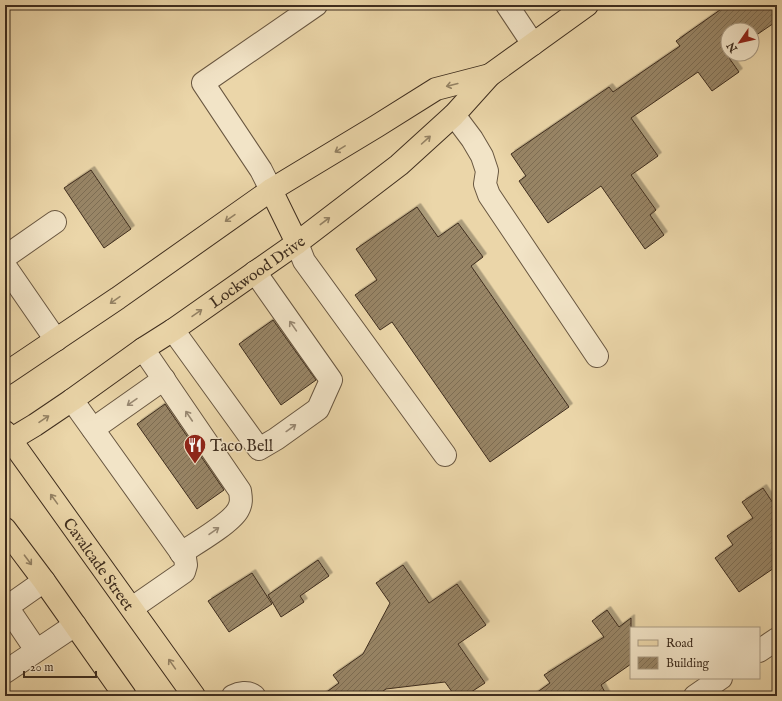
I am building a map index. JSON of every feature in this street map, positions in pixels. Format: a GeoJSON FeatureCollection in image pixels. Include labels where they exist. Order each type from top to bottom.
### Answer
{"type":"FeatureCollection","features":[{"type":"Feature","properties":{"kind":"main road","name":"Lockwood Drive"},"geometry":{"type":"LineString","coordinates":[[7,438],[35,425],[297,243],[399,165],[454,115],[490,75],[587,5]]}},
{"type":"Feature","properties":{"kind":"main road","name":"Lockwood Drive"},"geometry":{"type":"LineString","coordinates":[[5,374],[271,190],[436,89],[490,75]]}},
{"type":"Feature","properties":{"kind":"main road"},"geometry":{"type":"LineString","coordinates":[[271,190],[297,243]]}},
{"type":"Feature","properties":{"kind":"main road","name":"Cavalcade Street"},"geometry":{"type":"LineString","coordinates":[[7,438],[132,608],[194,696]]}},
{"type":"Feature","properties":{"kind":"main road"},"geometry":{"type":"LineString","coordinates":[[5,529],[44,581],[124,696]]}},
{"type":"Feature","properties":{"kind":"street"},"geometry":{"type":"LineString","coordinates":[[271,190],[261,170],[203,83],[316,5]]}},
{"type":"Feature","properties":{"kind":"street"},"geometry":{"type":"LineString","coordinates":[[506,5],[533,44]]}},
{"type":"Feature","properties":{"kind":"street"},"geometry":{"type":"LineString","coordinates":[[454,115],[482,156],[487,171],[486,184],[488,195],[597,356]]}},
{"type":"Feature","properties":{"kind":"street"},"geometry":{"type":"LineString","coordinates":[[5,257],[55,222]]}},
{"type":"Feature","properties":{"kind":"street"},"geometry":{"type":"LineString","coordinates":[[297,243],[304,261],[445,455]]}},
{"type":"Feature","properties":{"kind":"street"},"geometry":{"type":"LineString","coordinates":[[5,266],[56,340]]}},
{"type":"Feature","properties":{"kind":"street"},"geometry":{"type":"LineString","coordinates":[[173,330],[259,449],[276,439],[318,409],[330,380],[255,272]]}},
{"type":"Feature","properties":{"kind":"street"},"geometry":{"type":"LineString","coordinates":[[143,349],[240,491],[241,502],[232,519],[181,553]]}},
{"type":"Feature","properties":{"kind":"street"},"geometry":{"type":"LineString","coordinates":[[93,429],[164,380]]}},
{"type":"Feature","properties":{"kind":"street"},"geometry":{"type":"LineString","coordinates":[[72,400],[184,558],[186,566],[184,572],[132,608]]}},
{"type":"Feature","properties":{"kind":"street"},"geometry":{"type":"LineString","coordinates":[[36,650],[7,607],[44,581]]}},
{"type":"Feature","properties":{"kind":"street"},"geometry":{"type":"LineString","coordinates":[[5,672],[75,625]]}},
{"type":"Feature","properties":{"kind":"street"},"geometry":{"type":"LineString","coordinates":[[760,650],[777,639]]}},
{"type":"Feature","properties":{"kind":"street"},"geometry":{"type":"LineString","coordinates":[[695,696],[720,679]]}},
{"type":"Feature","properties":{"kind":"street"},"geometry":{"type":"LineString","coordinates":[[233,696],[244,693],[254,696]]}},
{"type":"Feature","properties":{"kind":"building"},"geometry":{"type":"Polygon","coordinates":[[[727,5],[777,5],[777,21],[760,33],[760,22],[720,22],[720,62],[732,62],[739,72],[712,91],[698,72],[631,118],[658,156],[631,175],[656,210],[650,215],[664,235],[645,249],[601,186],[548,223],[519,181],[526,176],[511,154],[609,87],[613,92],[680,46],[676,41],[727,5]]]}},
{"type":"Feature","properties":{"kind":"building"},"geometry":{"type":"Polygon","coordinates":[[[91,170],[131,229],[104,248],[64,188],[91,170]]]}},
{"type":"Feature","properties":{"kind":"building"},"geometry":{"type":"Polygon","coordinates":[[[417,207],[438,237],[458,223],[483,257],[471,266],[569,407],[490,462],[392,322],[380,330],[355,295],[377,280],[356,249],[417,207]]]}},
{"type":"Feature","properties":{"kind":"building"},"geometry":{"type":"Polygon","coordinates":[[[273,320],[316,380],[281,405],[239,344],[273,320]]]}},
{"type":"Feature","properties":{"kind":"building"},"geometry":{"type":"Polygon","coordinates":[[[165,404],[224,490],[197,509],[137,424],[165,404]]]}},
{"type":"Feature","properties":{"kind":"building"},"geometry":{"type":"Polygon","coordinates":[[[763,488],[777,509],[777,566],[739,592],[715,558],[733,545],[727,536],[753,518],[742,502],[763,488]]]}},
{"type":"Feature","properties":{"kind":"building"},"geometry":{"type":"Polygon","coordinates":[[[318,560],[329,576],[300,596],[304,602],[281,617],[268,595],[318,560]]]}},
{"type":"Feature","properties":{"kind":"building"},"geometry":{"type":"Polygon","coordinates":[[[403,565],[429,603],[457,584],[486,625],[458,644],[485,683],[465,696],[455,696],[445,682],[386,689],[376,696],[321,696],[339,683],[333,675],[363,654],[390,603],[376,583],[403,565]]]}},
{"type":"Feature","properties":{"kind":"building"},"geometry":{"type":"Polygon","coordinates":[[[252,573],[272,604],[229,632],[208,601],[252,573]]]}},
{"type":"Feature","properties":{"kind":"building"},"geometry":{"type":"Polygon","coordinates":[[[607,610],[619,627],[631,618],[630,665],[601,685],[607,696],[532,696],[550,683],[544,675],[604,637],[592,621],[607,610]]]}},
{"type":"Feature","properties":{"kind":"place","name":"Taco Bell"},"geometry":{"type":"Point","coordinates":[195,464]}}]}
